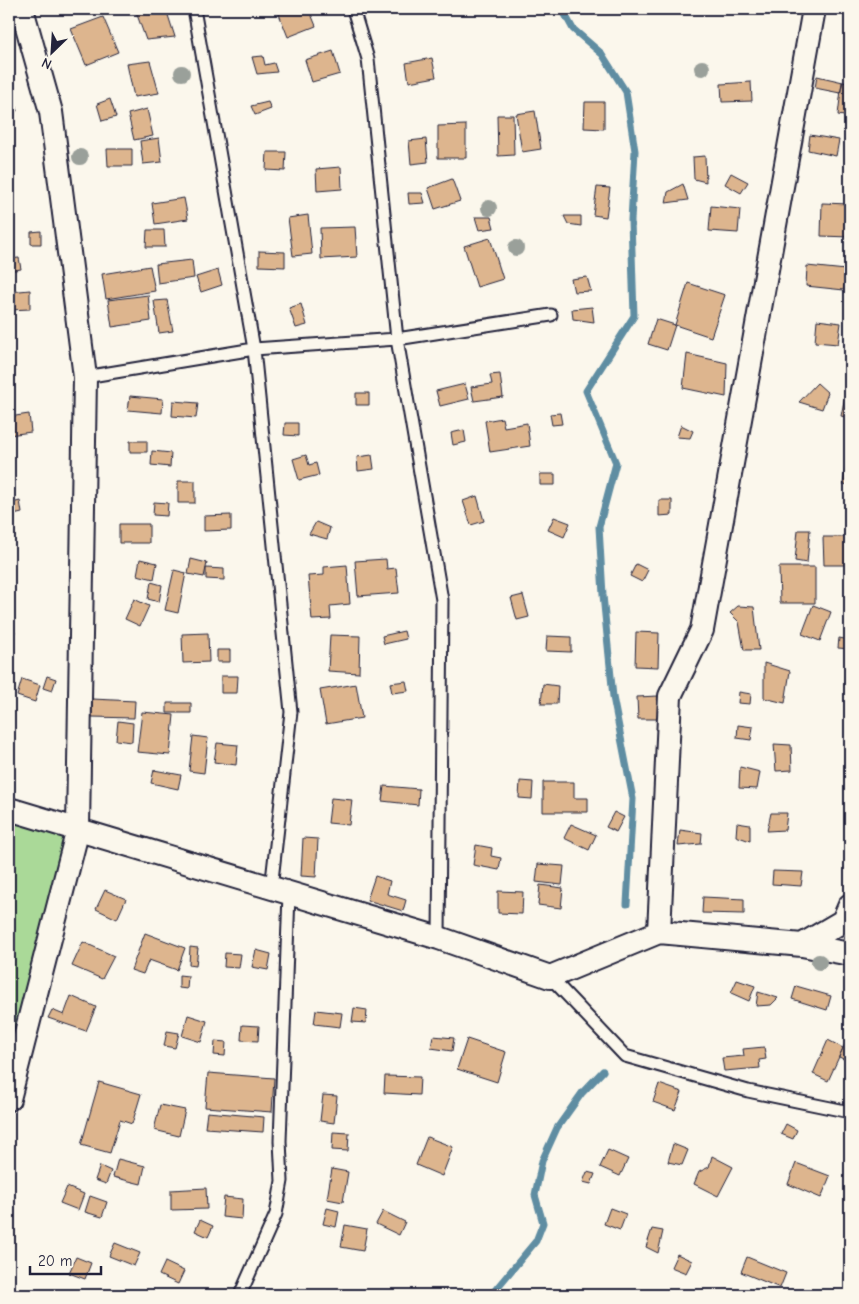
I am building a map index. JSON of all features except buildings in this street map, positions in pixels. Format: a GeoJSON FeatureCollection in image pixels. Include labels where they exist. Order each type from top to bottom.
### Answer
{"type":"FeatureCollection","features":[{"type":"Feature","properties":{"kind":"street"},"geometry":{"type":"LineString","coordinates":[[9,1099],[78,829],[85,378],[51,112],[22,9]]}},
{"type":"Feature","properties":{"kind":"street"},"geometry":{"type":"LineString","coordinates":[[659,932],[670,696],[702,630],[814,9]]}},
{"type":"Feature","properties":{"kind":"street"},"geometry":{"type":"LineString","coordinates":[[9,809],[280,892],[439,938],[550,977],[659,932],[802,945],[850,954]]}},
{"type":"Feature","properties":{"kind":"street"},"geometry":{"type":"LineString","coordinates":[[802,945],[843,921],[850,906]]}},
{"type":"Feature","properties":{"kind":"lane"},"geometry":{"type":"LineString","coordinates":[[194,9],[254,350],[291,712],[280,892],[280,1141],[282,1181],[276,1214],[240,1295]]}},
{"type":"Feature","properties":{"kind":"lane"},"geometry":{"type":"LineString","coordinates":[[353,9],[368,59],[397,339],[442,600],[439,938]]}},
{"type":"Feature","properties":{"kind":"lane"},"geometry":{"type":"LineString","coordinates":[[85,378],[254,350],[397,339],[551,315]]}},
{"type":"Feature","properties":{"kind":"lane"},"geometry":{"type":"LineString","coordinates":[[550,977],[625,1056],[748,1091],[850,1112]]}},
{"type":"Feature","properties":{"kind":"green space"},"geometry":{"type":"Polygon","coordinates":[[[9,809],[78,829],[9,1099],[9,809]]]}},
{"type":"Feature","properties":{"kind":"waterway"},"geometry":{"type":"LineString","coordinates":[[562,9],[573,29],[602,54],[626,92],[635,151],[631,220],[634,316],[586,391],[616,463],[599,527],[603,595],[613,697],[633,799],[627,904]]}},
{"type":"Feature","properties":{"kind":"waterway"},"geometry":{"type":"LineString","coordinates":[[491,1295],[536,1241],[543,1223],[535,1195],[542,1161],[557,1128],[582,1093],[603,1071]]}}]}
